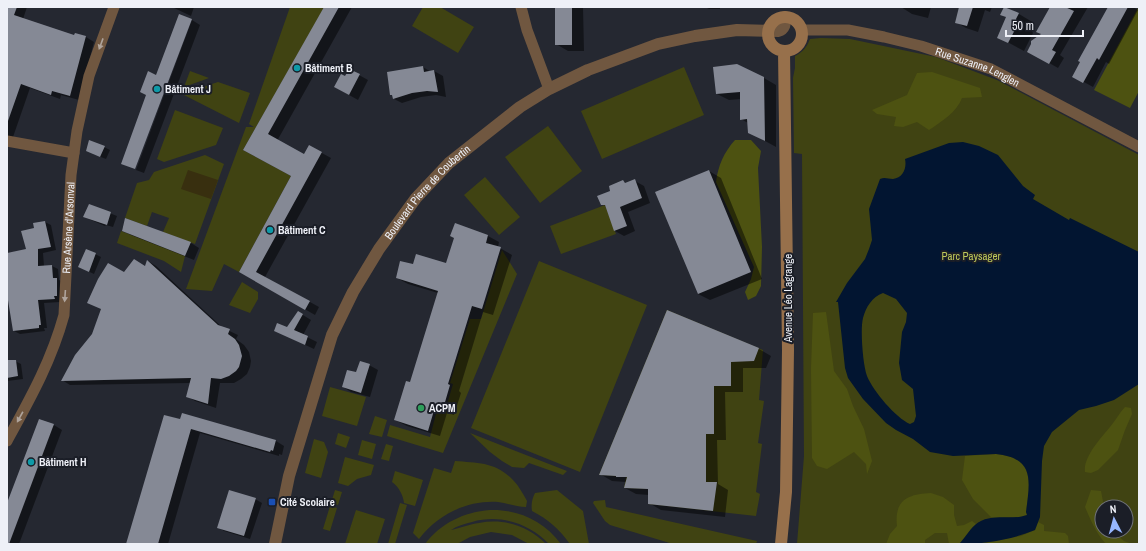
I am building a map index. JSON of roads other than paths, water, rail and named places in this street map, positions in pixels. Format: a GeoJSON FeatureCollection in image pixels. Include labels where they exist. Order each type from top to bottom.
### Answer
{"type":"FeatureCollection","features":[{"type":"Feature","properties":{"kind":"main road"},"geometry":{"type":"LineString","coordinates":[[785,12],[789,18],[797,22],[802,30],[802,40],[790,50],[784,51],[774,47],[770,42],[769,30],[774,21],[785,12]]}},
{"type":"Feature","properties":{"kind":"main road","name":"Avenue Léo Lagrange"},"geometry":{"type":"LineString","coordinates":[[781,544],[786,492],[788,350],[784,51]]}},
{"type":"Feature","properties":{"kind":"street","name":"Rue Arsène d'Arsonval"},"geometry":{"type":"LineString","coordinates":[[7,441],[46,367],[60,331],[64,315],[72,175],[80,114],[89,76],[114,7]]}},
{"type":"Feature","properties":{"kind":"street"},"geometry":{"type":"LineString","coordinates":[[521,7],[527,30],[549,89]]}},
{"type":"Feature","properties":{"kind":"street","name":"Boulevard Pierre de Coubertin"},"geometry":{"type":"LineString","coordinates":[[274,544],[289,476],[332,335],[353,292],[380,249],[416,198],[449,163],[520,108],[549,89],[588,70],[658,44],[737,30],[769,30]]}},
{"type":"Feature","properties":{"kind":"street","name":"Rue Suzanne Lenglen"},"geometry":{"type":"LineString","coordinates":[[802,30],[848,30],[884,37],[921,46],[991,69],[1139,147]]}},
{"type":"Feature","properties":{"kind":"street"},"geometry":{"type":"LineString","coordinates":[[7,141],[74,153]]}},
{"type":"Feature","properties":{"kind":"water"},"geometry":{"type":"Polygon","coordinates":[[[963,142],[979,146],[998,155],[1023,186],[1035,195],[1033,199],[1069,220],[1070,218],[1139,252],[1139,384],[1114,400],[1079,410],[1052,432],[1044,446],[1040,517],[1035,530],[998,541],[959,544],[973,527],[981,521],[994,518],[1021,517],[1027,515],[1029,481],[1024,466],[1018,460],[1009,456],[996,454],[953,456],[930,452],[913,439],[886,423],[863,399],[848,378],[845,368],[838,302],[836,302],[847,283],[865,259],[869,249],[872,240],[869,209],[880,179],[893,179],[899,177],[905,169],[905,159],[949,143],[963,142]],[[883,293],[876,297],[868,306],[862,323],[863,356],[867,376],[874,389],[898,416],[910,424],[914,422],[916,416],[913,389],[902,380],[899,363],[902,332],[906,322],[907,313],[896,299],[883,293]]]}},
{"type":"Feature","properties":{"kind":"place","name":"Bâtiment B"},"geometry":{"type":"Point","coordinates":[297,68]}},
{"type":"Feature","properties":{"kind":"place","name":"Bâtiment J"},"geometry":{"type":"Point","coordinates":[157,89]}},
{"type":"Feature","properties":{"kind":"place","name":"Bâtiment C"},"geometry":{"type":"Point","coordinates":[270,230]}},
{"type":"Feature","properties":{"kind":"place","name":"ACPM"},"geometry":{"type":"Point","coordinates":[421,408]}},
{"type":"Feature","properties":{"kind":"place","name":"Bâtiment H"},"geometry":{"type":"Point","coordinates":[31,462]}},
{"type":"Feature","properties":{"kind":"place","name":"Cité Scolaire"},"geometry":{"type":"Point","coordinates":[272,502]}},
{"type":"Feature","properties":{"kind":"park label","name":"Parc Paysager"},"geometry":{"type":"Point","coordinates":[971,256]}}]}
